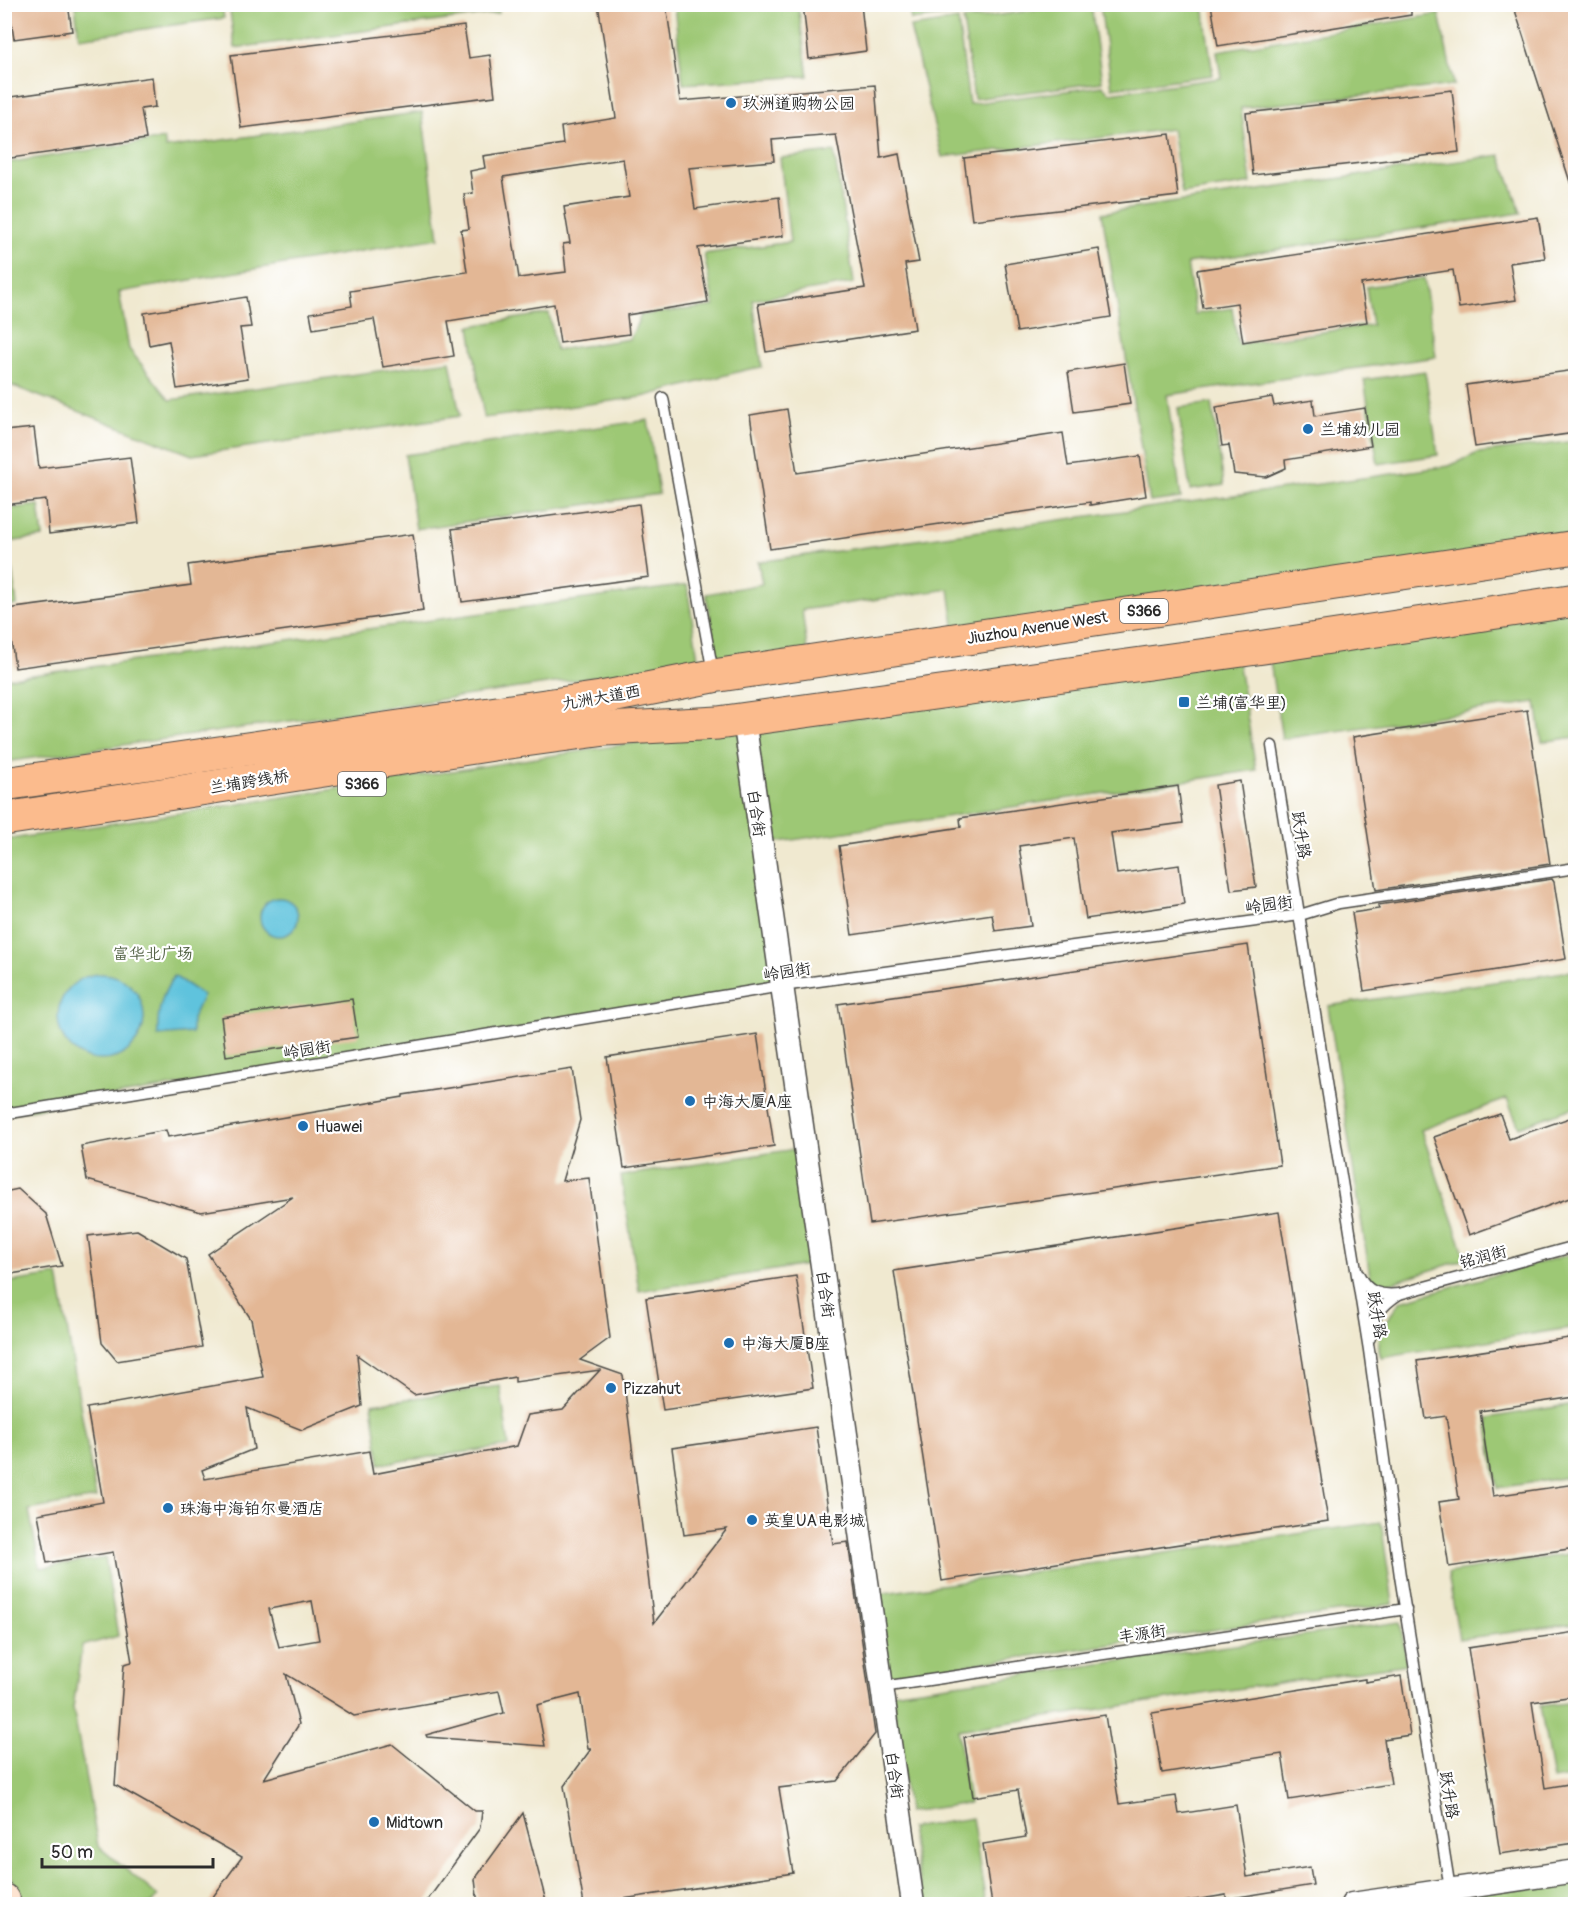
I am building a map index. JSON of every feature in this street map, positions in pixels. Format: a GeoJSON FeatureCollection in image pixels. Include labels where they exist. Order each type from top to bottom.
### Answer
{"type":"FeatureCollection","features":[{"type":"Feature","properties":{"kind":"main road","name":"Jiuzhou Avenue West"},"geometry":{"type":"LineString","coordinates":[[713,676],[1575,547]]}},
{"type":"Feature","properties":{"kind":"main road","name":"S366"},"geometry":{"type":"LineString","coordinates":[[4,839],[614,744],[731,721],[1257,648],[1575,600]]}},
{"type":"Feature","properties":{"kind":"main road","name":"九洲大道西"},"geometry":{"type":"LineString","coordinates":[[491,729],[601,698],[713,676]]}},
{"type":"Feature","properties":{"kind":"main road","name":"S366"},"geometry":{"type":"LineString","coordinates":[[4,768],[485,696],[600,683],[713,676]]}},
{"type":"Feature","properties":{"kind":"main road","name":"九洲大道西"},"geometry":{"type":"LineString","coordinates":[[491,729],[606,729],[731,721]]}},
{"type":"Feature","properties":{"kind":"main road","name":"兰埔跨线桥"},"geometry":{"type":"LineString","coordinates":[[4,784],[491,729]]}},
{"type":"Feature","properties":{"kind":"main road","name":"兰埔跨线桥"},"geometry":{"type":"LineString","coordinates":[[4,819],[491,729]]}},
{"type":"Feature","properties":{"kind":"main road"},"geometry":{"type":"LineString","coordinates":[[4,1900],[5,1905]]}},
{"type":"Feature","properties":{"kind":"street","name":"白合街"},"geometry":{"type":"LineString","coordinates":[[731,721],[782,986],[913,1905]]}},
{"type":"Feature","properties":{"kind":"street"},"geometry":{"type":"LineString","coordinates":[[1352,1905],[1575,1871]]}},
{"type":"Feature","properties":{"kind":"lane"},"geometry":{"type":"LineString","coordinates":[[663,398],[713,676]]}},
{"type":"Feature","properties":{"kind":"lane","name":"跃升路"},"geometry":{"type":"LineString","coordinates":[[1272,746],[1369,1350],[1406,1609],[1450,1889]]}},
{"type":"Feature","properties":{"kind":"lane","name":"岭园街"},"geometry":{"type":"LineString","coordinates":[[4,1114],[782,986],[1300,915],[1339,903],[1575,868]]}},
{"type":"Feature","properties":{"kind":"lane","name":"铭润街"},"geometry":{"type":"LineString","coordinates":[[1369,1350],[1370,1334],[1375,1317],[1385,1303],[1399,1294],[1575,1246]]}},
{"type":"Feature","properties":{"kind":"lane","name":"铭润街"},"geometry":{"type":"LineString","coordinates":[[1355,1265],[1360,1280],[1375,1293],[1399,1294]]}},
{"type":"Feature","properties":{"kind":"lane","name":"丰源街"},"geometry":{"type":"LineString","coordinates":[[882,1687],[1406,1609]]}},
{"type":"Feature","properties":{"kind":"green space"},"geometry":{"type":"Polygon","coordinates":[[[498,4],[499,13],[235,48],[229,5],[498,4]]]}},
{"type":"Feature","properties":{"kind":"green space"},"geometry":{"type":"Polygon","coordinates":[[[908,4],[1040,4],[1040,5],[911,20],[908,4]]]}},
{"type":"Feature","properties":{"kind":"green space"},"geometry":{"type":"Polygon","coordinates":[[[1080,4],[1091,5],[1102,82],[974,99],[963,20],[1080,4]]]}},
{"type":"Feature","properties":{"kind":"green space"},"geometry":{"type":"Polygon","coordinates":[[[75,5],[222,5],[224,18],[79,38],[75,5]]]}},
{"type":"Feature","properties":{"kind":"green space"},"geometry":{"type":"Polygon","coordinates":[[[674,5],[798,5],[808,76],[683,84],[674,5]]]}},
{"type":"Feature","properties":{"kind":"green space"},"geometry":{"type":"Polygon","coordinates":[[[1100,5],[1203,5],[1213,75],[1112,88],[1100,5]]]}},
{"type":"Feature","properties":{"kind":"green space"},"geometry":{"type":"Polygon","coordinates":[[[1439,14],[1454,85],[1241,108],[1251,183],[1182,194],[1172,129],[942,157],[910,27],[958,20],[969,104],[1102,86],[1110,93],[1221,78],[1217,51],[1439,14]]]}},
{"type":"Feature","properties":{"kind":"green space"},"geometry":{"type":"Polygon","coordinates":[[[422,112],[439,238],[119,292],[129,349],[170,400],[450,361],[460,416],[192,455],[5,383],[5,163],[164,139],[166,148],[422,112]]]}},
{"type":"Feature","properties":{"kind":"green space"},"geometry":{"type":"Polygon","coordinates":[[[834,152],[854,283],[753,300],[762,367],[642,397],[484,418],[470,326],[549,313],[556,350],[630,339],[641,315],[714,306],[704,254],[790,242],[780,158],[834,152]]]}},
{"type":"Feature","properties":{"kind":"green space"},"geometry":{"type":"Polygon","coordinates":[[[1500,155],[1521,213],[1187,263],[1195,314],[1232,308],[1238,344],[1372,325],[1366,287],[1424,278],[1436,357],[1167,395],[1181,498],[1150,502],[1102,213],[1500,155]]]}},
{"type":"Feature","properties":{"kind":"green space"},"geometry":{"type":"Polygon","coordinates":[[[1425,371],[1438,455],[1378,464],[1364,380],[1425,371]]]}},
{"type":"Feature","properties":{"kind":"green space"},"geometry":{"type":"Polygon","coordinates":[[[1212,403],[1224,485],[1190,490],[1178,408],[1212,403]]]}},
{"type":"Feature","properties":{"kind":"green space"},"geometry":{"type":"Polygon","coordinates":[[[648,420],[659,494],[416,529],[405,455],[648,420]]]}},
{"type":"Feature","properties":{"kind":"green space"},"geometry":{"type":"Polygon","coordinates":[[[1575,441],[1575,541],[955,632],[949,589],[802,610],[808,656],[719,668],[706,594],[762,584],[758,562],[1449,466],[1478,453],[1575,441]]]}},
{"type":"Feature","properties":{"kind":"green space"},"geometry":{"type":"Polygon","coordinates":[[[39,505],[43,537],[8,542],[17,605],[5,606],[5,509],[39,505]]]}},
{"type":"Feature","properties":{"kind":"green space"},"geometry":{"type":"Polygon","coordinates":[[[687,585],[699,665],[603,676],[5,762],[4,679],[687,585]]]}},
{"type":"Feature","properties":{"kind":"green space"},"geometry":{"type":"Polygon","coordinates":[[[1575,609],[1575,737],[1542,742],[1536,702],[1282,739],[1269,655],[1575,609]]]}},
{"type":"Feature","properties":{"kind":"green space"},"geometry":{"type":"Polygon","coordinates":[[[1238,660],[1256,770],[773,843],[756,733],[1238,660]]]}},
{"type":"Feature","properties":{"kind":"green space","name":"富华北广场"},"geometry":{"type":"Polygon","coordinates":[[[744,726],[781,986],[5,1114],[5,840],[744,726]]]}},
{"type":"Feature","properties":{"kind":"green space"},"geometry":{"type":"Polygon","coordinates":[[[1571,971],[1576,985],[1575,1107],[1519,1127],[1507,1099],[1421,1130],[1466,1259],[1372,1289],[1328,1006],[1571,971]]]}},
{"type":"Feature","properties":{"kind":"green space"},"geometry":{"type":"Polygon","coordinates":[[[795,1149],[813,1264],[639,1291],[621,1176],[795,1149]]]}},
{"type":"Feature","properties":{"kind":"green space"},"geometry":{"type":"Polygon","coordinates":[[[1575,1253],[1575,1327],[1381,1358],[1380,1335],[1401,1301],[1575,1253]]]}},
{"type":"Feature","properties":{"kind":"green space"},"geometry":{"type":"Polygon","coordinates":[[[58,1275],[96,1498],[29,1510],[40,1568],[105,1558],[118,1636],[82,1646],[73,1708],[98,1846],[158,1896],[152,1904],[17,1904],[4,1844],[4,1329],[7,1329],[10,1282],[58,1275]]]}},
{"type":"Feature","properties":{"kind":"green space"},"geometry":{"type":"Polygon","coordinates":[[[500,1386],[509,1446],[380,1464],[372,1404],[500,1386]]]}},
{"type":"Feature","properties":{"kind":"green space"},"geometry":{"type":"Polygon","coordinates":[[[1575,1404],[1575,1476],[1497,1488],[1487,1418],[1575,1404]]]}},
{"type":"Feature","properties":{"kind":"green space"},"geometry":{"type":"Polygon","coordinates":[[[1381,1522],[1393,1604],[890,1676],[878,1594],[1381,1522]]]}},
{"type":"Feature","properties":{"kind":"green space"},"geometry":{"type":"Polygon","coordinates":[[[1575,1553],[1575,1624],[1459,1639],[1448,1573],[1575,1553]]]}},
{"type":"Feature","properties":{"kind":"green space"},"geometry":{"type":"Polygon","coordinates":[[[1400,1622],[1407,1664],[958,1730],[969,1803],[908,1812],[892,1693],[1400,1622]]]}},
{"type":"Feature","properties":{"kind":"green space"},"geometry":{"type":"Polygon","coordinates":[[[1575,1702],[1575,1776],[1553,1780],[1540,1706],[1575,1702]]]}},
{"type":"Feature","properties":{"kind":"green space"},"geometry":{"type":"Polygon","coordinates":[[[972,1818],[986,1904],[923,1904],[910,1828],[972,1818]]]}},
{"type":"Feature","properties":{"kind":"green space"},"geometry":{"type":"Polygon","coordinates":[[[1575,1879],[1575,1904],[1465,1904],[1464,1895],[1575,1879]]]}},
{"type":"Feature","properties":{"kind":"water"},"geometry":{"type":"Polygon","coordinates":[[[279,898],[292,904],[298,917],[292,930],[279,936],[266,930],[260,917],[266,904],[279,898]]]}},
{"type":"Feature","properties":{"kind":"water"},"geometry":{"type":"Polygon","coordinates":[[[101,974],[125,981],[137,993],[144,1017],[137,1041],[125,1053],[101,1060],[77,1053],[65,1041],[58,1017],[65,993],[77,981],[101,974]]]}},
{"type":"Feature","properties":{"kind":"water"},"geometry":{"type":"Polygon","coordinates":[[[174,976],[203,995],[192,1019],[192,1033],[158,1036],[161,1004],[174,976]]]}},
{"type":"Feature","properties":{"kind":"building"},"geometry":{"type":"Polygon","coordinates":[[[24,4],[68,4],[72,31],[14,39],[9,7],[24,4]]]}},
{"type":"Feature","properties":{"kind":"building"},"geometry":{"type":"Polygon","coordinates":[[[598,4],[666,4],[680,101],[875,85],[881,158],[899,154],[919,262],[905,264],[915,329],[766,352],[758,304],[865,288],[836,135],[772,140],[774,161],[689,168],[695,209],[779,197],[783,236],[698,248],[708,302],[627,315],[629,334],[560,343],[554,304],[448,321],[454,356],[383,367],[374,319],[313,329],[310,313],[352,306],[350,291],[467,272],[461,230],[469,229],[464,194],[473,193],[470,171],[485,168],[483,156],[563,144],[561,127],[616,118],[598,4]],[[623,159],[503,177],[519,278],[566,272],[563,244],[570,243],[564,207],[629,197],[623,159]]]}},
{"type":"Feature","properties":{"kind":"building"},"geometry":{"type":"Polygon","coordinates":[[[803,4],[861,4],[866,51],[809,59],[803,4]]]}},
{"type":"Feature","properties":{"kind":"building"},"geometry":{"type":"Polygon","coordinates":[[[1211,4],[1411,4],[1411,15],[1218,46],[1211,4]]]}},
{"type":"Feature","properties":{"kind":"building"},"geometry":{"type":"Polygon","coordinates":[[[1513,4],[1575,4],[1575,187],[1572,188],[1513,4]]]}},
{"type":"Feature","properties":{"kind":"building"},"geometry":{"type":"Polygon","coordinates":[[[464,26],[469,58],[490,55],[495,96],[241,128],[231,55],[464,26]]]}},
{"type":"Feature","properties":{"kind":"building"},"geometry":{"type":"Polygon","coordinates":[[[152,77],[155,107],[141,109],[146,139],[4,159],[4,98],[152,77]]]}},
{"type":"Feature","properties":{"kind":"building"},"geometry":{"type":"Polygon","coordinates":[[[1452,90],[1459,152],[1253,175],[1246,113],[1452,90]]]}},
{"type":"Feature","properties":{"kind":"building"},"geometry":{"type":"Polygon","coordinates":[[[1170,134],[1178,196],[972,220],[964,158],[1170,134]]]}},
{"type":"Feature","properties":{"kind":"building"},"geometry":{"type":"Polygon","coordinates":[[[1538,217],[1545,258],[1510,263],[1516,300],[1459,308],[1453,270],[1361,284],[1367,322],[1243,342],[1237,303],[1203,308],[1197,270],[1538,217]]]}},
{"type":"Feature","properties":{"kind":"building"},"geometry":{"type":"Polygon","coordinates":[[[1099,249],[1111,317],[1017,332],[1005,264],[1099,249]]]}},
{"type":"Feature","properties":{"kind":"building"},"geometry":{"type":"Polygon","coordinates":[[[246,297],[251,327],[240,328],[248,378],[177,389],[169,341],[149,345],[144,313],[246,297]]]}},
{"type":"Feature","properties":{"kind":"building"},"geometry":{"type":"Polygon","coordinates":[[[1124,363],[1130,404],[1074,412],[1068,372],[1124,363]]]}},
{"type":"Feature","properties":{"kind":"building"},"geometry":{"type":"Polygon","coordinates":[[[1575,370],[1575,433],[1475,447],[1466,385],[1575,370]]]}},
{"type":"Feature","properties":{"kind":"building"},"geometry":{"type":"Polygon","coordinates":[[[1272,397],[1274,406],[1313,400],[1315,416],[1365,408],[1371,446],[1285,460],[1286,468],[1266,477],[1234,474],[1229,445],[1222,446],[1216,407],[1272,397]]]}},
{"type":"Feature","properties":{"kind":"building"},"geometry":{"type":"Polygon","coordinates":[[[787,409],[797,473],[1063,433],[1068,466],[1140,456],[1146,496],[1090,505],[1090,502],[770,549],[750,415],[787,409]]]}},
{"type":"Feature","properties":{"kind":"building"},"geometry":{"type":"Polygon","coordinates":[[[34,428],[39,468],[130,457],[139,523],[49,534],[46,500],[4,505],[4,431],[34,428]]]}},
{"type":"Feature","properties":{"kind":"building"},"geometry":{"type":"Polygon","coordinates":[[[639,504],[649,577],[462,602],[452,529],[639,504]]]}},
{"type":"Feature","properties":{"kind":"building"},"geometry":{"type":"Polygon","coordinates":[[[413,534],[423,611],[15,668],[7,609],[191,585],[188,565],[413,534]]]}},
{"type":"Feature","properties":{"kind":"building"},"geometry":{"type":"Polygon","coordinates":[[[1527,710],[1550,864],[1376,890],[1353,737],[1527,710]]]}},
{"type":"Feature","properties":{"kind":"building"},"geometry":{"type":"Polygon","coordinates":[[[1240,781],[1256,887],[1231,890],[1215,785],[1240,781]]]}},
{"type":"Feature","properties":{"kind":"building"},"geometry":{"type":"Polygon","coordinates":[[[1178,786],[1183,823],[1111,833],[1117,874],[1179,865],[1184,904],[1086,919],[1074,838],[1019,846],[1031,926],[995,931],[992,914],[852,935],[839,846],[961,827],[960,818],[1178,786]]]}},
{"type":"Feature","properties":{"kind":"building"},"geometry":{"type":"Polygon","coordinates":[[[1552,879],[1566,959],[1364,991],[1352,913],[1379,909],[1378,905],[1552,879]]]}},
{"type":"Feature","properties":{"kind":"building"},"geometry":{"type":"Polygon","coordinates":[[[1248,945],[1280,1165],[870,1224],[838,1004],[1248,945]]]}},
{"type":"Feature","properties":{"kind":"building"},"geometry":{"type":"Polygon","coordinates":[[[352,999],[358,1037],[226,1056],[221,1017],[352,999]]]}},
{"type":"Feature","properties":{"kind":"building","name":"中海大厦A座"},"geometry":{"type":"Polygon","coordinates":[[[757,1034],[774,1146],[624,1168],[607,1057],[757,1034]]]}},
{"type":"Feature","properties":{"kind":"building"},"geometry":{"type":"Polygon","coordinates":[[[572,1069],[580,1120],[562,1181],[589,1178],[610,1338],[580,1360],[623,1375],[654,1623],[727,1529],[684,1535],[672,1448],[816,1427],[833,1544],[848,1542],[875,1734],[837,1781],[779,1788],[793,1873],[584,1905],[564,1786],[591,1749],[588,1749],[580,1694],[537,1705],[545,1746],[427,1737],[426,1735],[504,1713],[499,1691],[354,1716],[286,1674],[299,1724],[264,1779],[392,1744],[475,1811],[482,1811],[480,1828],[424,1905],[207,1905],[242,1857],[115,1785],[124,1664],[132,1662],[113,1552],[47,1563],[38,1514],[103,1502],[87,1408],[263,1377],[251,1319],[208,1254],[293,1197],[201,1212],[87,1180],[81,1146],[166,1130],[168,1137],[403,1097],[403,1095],[572,1069]],[[357,1355],[362,1406],[302,1430],[247,1408],[254,1449],[202,1470],[205,1479],[369,1451],[373,1474],[517,1446],[528,1415],[563,1410],[600,1370],[515,1382],[515,1377],[414,1395],[357,1355]],[[312,1601],[269,1609],[279,1647],[319,1640],[312,1601]]]}},
{"type":"Feature","properties":{"kind":"building"},"geometry":{"type":"Polygon","coordinates":[[[1500,1114],[1509,1139],[1575,1116],[1575,1196],[1469,1235],[1434,1137],[1500,1114]]]}},
{"type":"Feature","properties":{"kind":"building"},"geometry":{"type":"Polygon","coordinates":[[[18,1189],[46,1214],[62,1266],[4,1275],[4,1192],[18,1189]]]}},
{"type":"Feature","properties":{"kind":"building"},"geometry":{"type":"Polygon","coordinates":[[[1279,1212],[1328,1521],[942,1581],[894,1271],[1279,1212]]]}},
{"type":"Feature","properties":{"kind":"building"},"geometry":{"type":"Polygon","coordinates":[[[137,1230],[186,1259],[202,1347],[117,1361],[102,1343],[88,1236],[137,1230]]]}},
{"type":"Feature","properties":{"kind":"building","name":"中海大厦B座"},"geometry":{"type":"Polygon","coordinates":[[[796,1276],[813,1388],[663,1410],[646,1298],[796,1276]]]}},
{"type":"Feature","properties":{"kind":"building"},"geometry":{"type":"Polygon","coordinates":[[[1575,1337],[1575,1397],[1480,1411],[1493,1496],[1575,1484],[1575,1548],[1449,1567],[1439,1502],[1459,1499],[1446,1416],[1426,1419],[1417,1361],[1575,1337]]]}},
{"type":"Feature","properties":{"kind":"building"},"geometry":{"type":"Polygon","coordinates":[[[1575,1632],[1575,1696],[1532,1702],[1545,1788],[1575,1783],[1575,1843],[1500,1854],[1468,1648],[1575,1632]]]}},
{"type":"Feature","properties":{"kind":"building"},"geometry":{"type":"Polygon","coordinates":[[[1401,1676],[1410,1735],[1384,1739],[1391,1784],[1289,1800],[1282,1754],[1162,1773],[1152,1713],[1365,1679],[1365,1682],[1401,1676]]]}},
{"type":"Feature","properties":{"kind":"building"},"geometry":{"type":"Polygon","coordinates":[[[1105,1715],[1119,1804],[1176,1796],[1179,1814],[1236,1805],[1247,1877],[1310,1867],[1313,1885],[1226,1899],[1226,1895],[1164,1905],[992,1905],[983,1844],[1026,1837],[1018,1790],[973,1797],[964,1737],[1105,1715]]]}},
{"type":"Feature","properties":{"kind":"building"},"geometry":{"type":"Polygon","coordinates":[[[523,1813],[547,1905],[478,1905],[475,1879],[523,1813]]]}},
{"type":"Feature","properties":{"kind":"place","name":"玖洲道购物公园"},"geometry":{"type":"Point","coordinates":[731,103]}},
{"type":"Feature","properties":{"kind":"place","name":"兰埔幼儿园"},"geometry":{"type":"Point","coordinates":[1308,429]}},
{"type":"Feature","properties":{"kind":"place","name":"兰埔(富华里)"},"geometry":{"type":"Point","coordinates":[1184,702]}},
{"type":"Feature","properties":{"kind":"place","name":"中海大厦A座"},"geometry":{"type":"Point","coordinates":[690,1101]}},
{"type":"Feature","properties":{"kind":"place","name":"Huawei"},"geometry":{"type":"Point","coordinates":[303,1126]}},
{"type":"Feature","properties":{"kind":"place","name":"中海大厦B座"},"geometry":{"type":"Point","coordinates":[729,1343]}},
{"type":"Feature","properties":{"kind":"place","name":"Pizzahut"},"geometry":{"type":"Point","coordinates":[611,1388]}},
{"type":"Feature","properties":{"kind":"place","name":"珠海中海铂尔曼酒店"},"geometry":{"type":"Point","coordinates":[168,1508]}},
{"type":"Feature","properties":{"kind":"place","name":"英皇UA电影城"},"geometry":{"type":"Point","coordinates":[752,1520]}},
{"type":"Feature","properties":{"kind":"place","name":"Midtown"},"geometry":{"type":"Point","coordinates":[374,1822]}}]}
